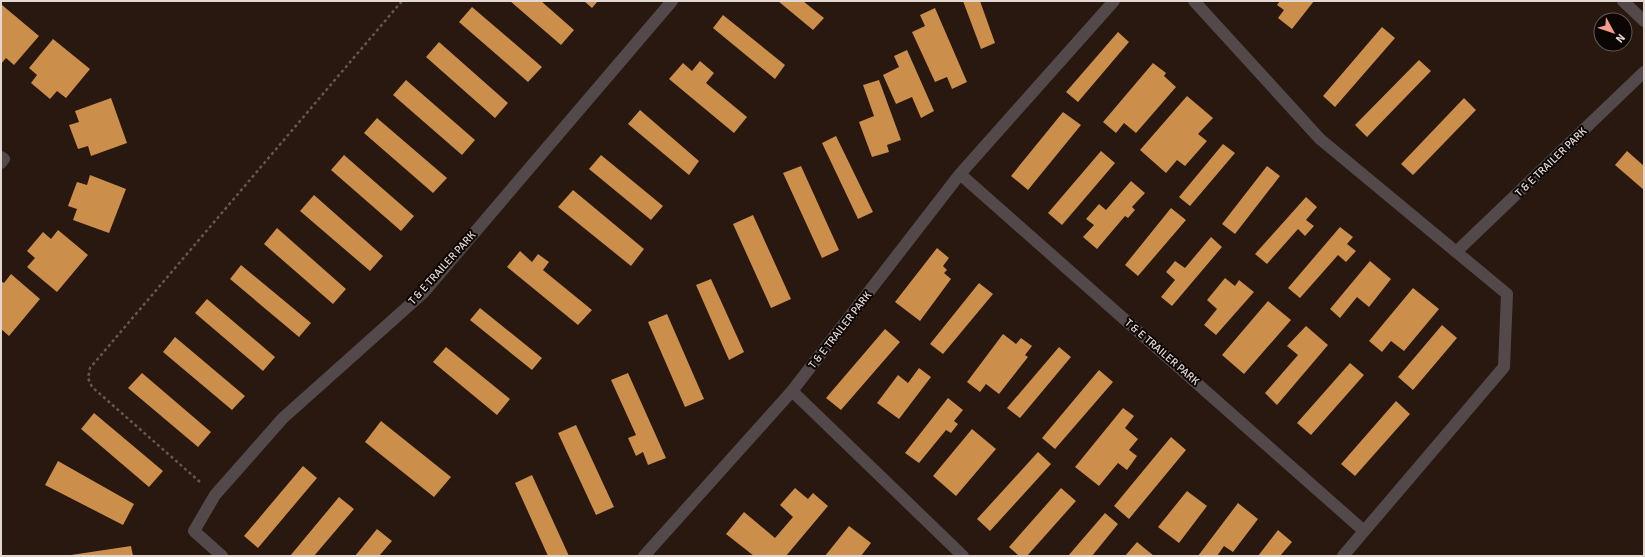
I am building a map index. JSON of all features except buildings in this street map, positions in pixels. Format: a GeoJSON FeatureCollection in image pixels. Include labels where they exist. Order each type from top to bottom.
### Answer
{"type":"FeatureCollection","features":[{"type":"Feature","properties":{"kind":"street","name":"T & E TRAILER PARK"},"geometry":{"type":"LineString","coordinates":[[222,556],[194,531],[215,495],[283,418],[423,293],[672,1]]}},
{"type":"Feature","properties":{"kind":"street","name":"T & E TRAILER PARK"},"geometry":{"type":"LineString","coordinates":[[644,556],[792,391],[960,174],[1114,1]]}},
{"type":"Feature","properties":{"kind":"street"},"geometry":{"type":"LineString","coordinates":[[1194,1],[1320,139],[1507,294],[1504,367],[1343,556]]}},
{"type":"Feature","properties":{"kind":"street"},"geometry":{"type":"LineString","coordinates":[[1623,1],[1644,21]]}},
{"type":"Feature","properties":{"kind":"street","name":"T & E TRAILER PARK"},"geometry":{"type":"LineString","coordinates":[[1456,252],[1644,72]]}},
{"type":"Feature","properties":{"kind":"street","name":"T & E TRAILER PARK"},"geometry":{"type":"LineString","coordinates":[[960,174],[1364,531]]}},
{"type":"Feature","properties":{"kind":"street"},"geometry":{"type":"LineString","coordinates":[[792,391],[963,556]]}},
{"type":"Feature","properties":{"kind":"path"},"geometry":{"type":"LineString","coordinates":[[215,495],[92,387],[88,378],[90,368],[402,1]]}}]}
